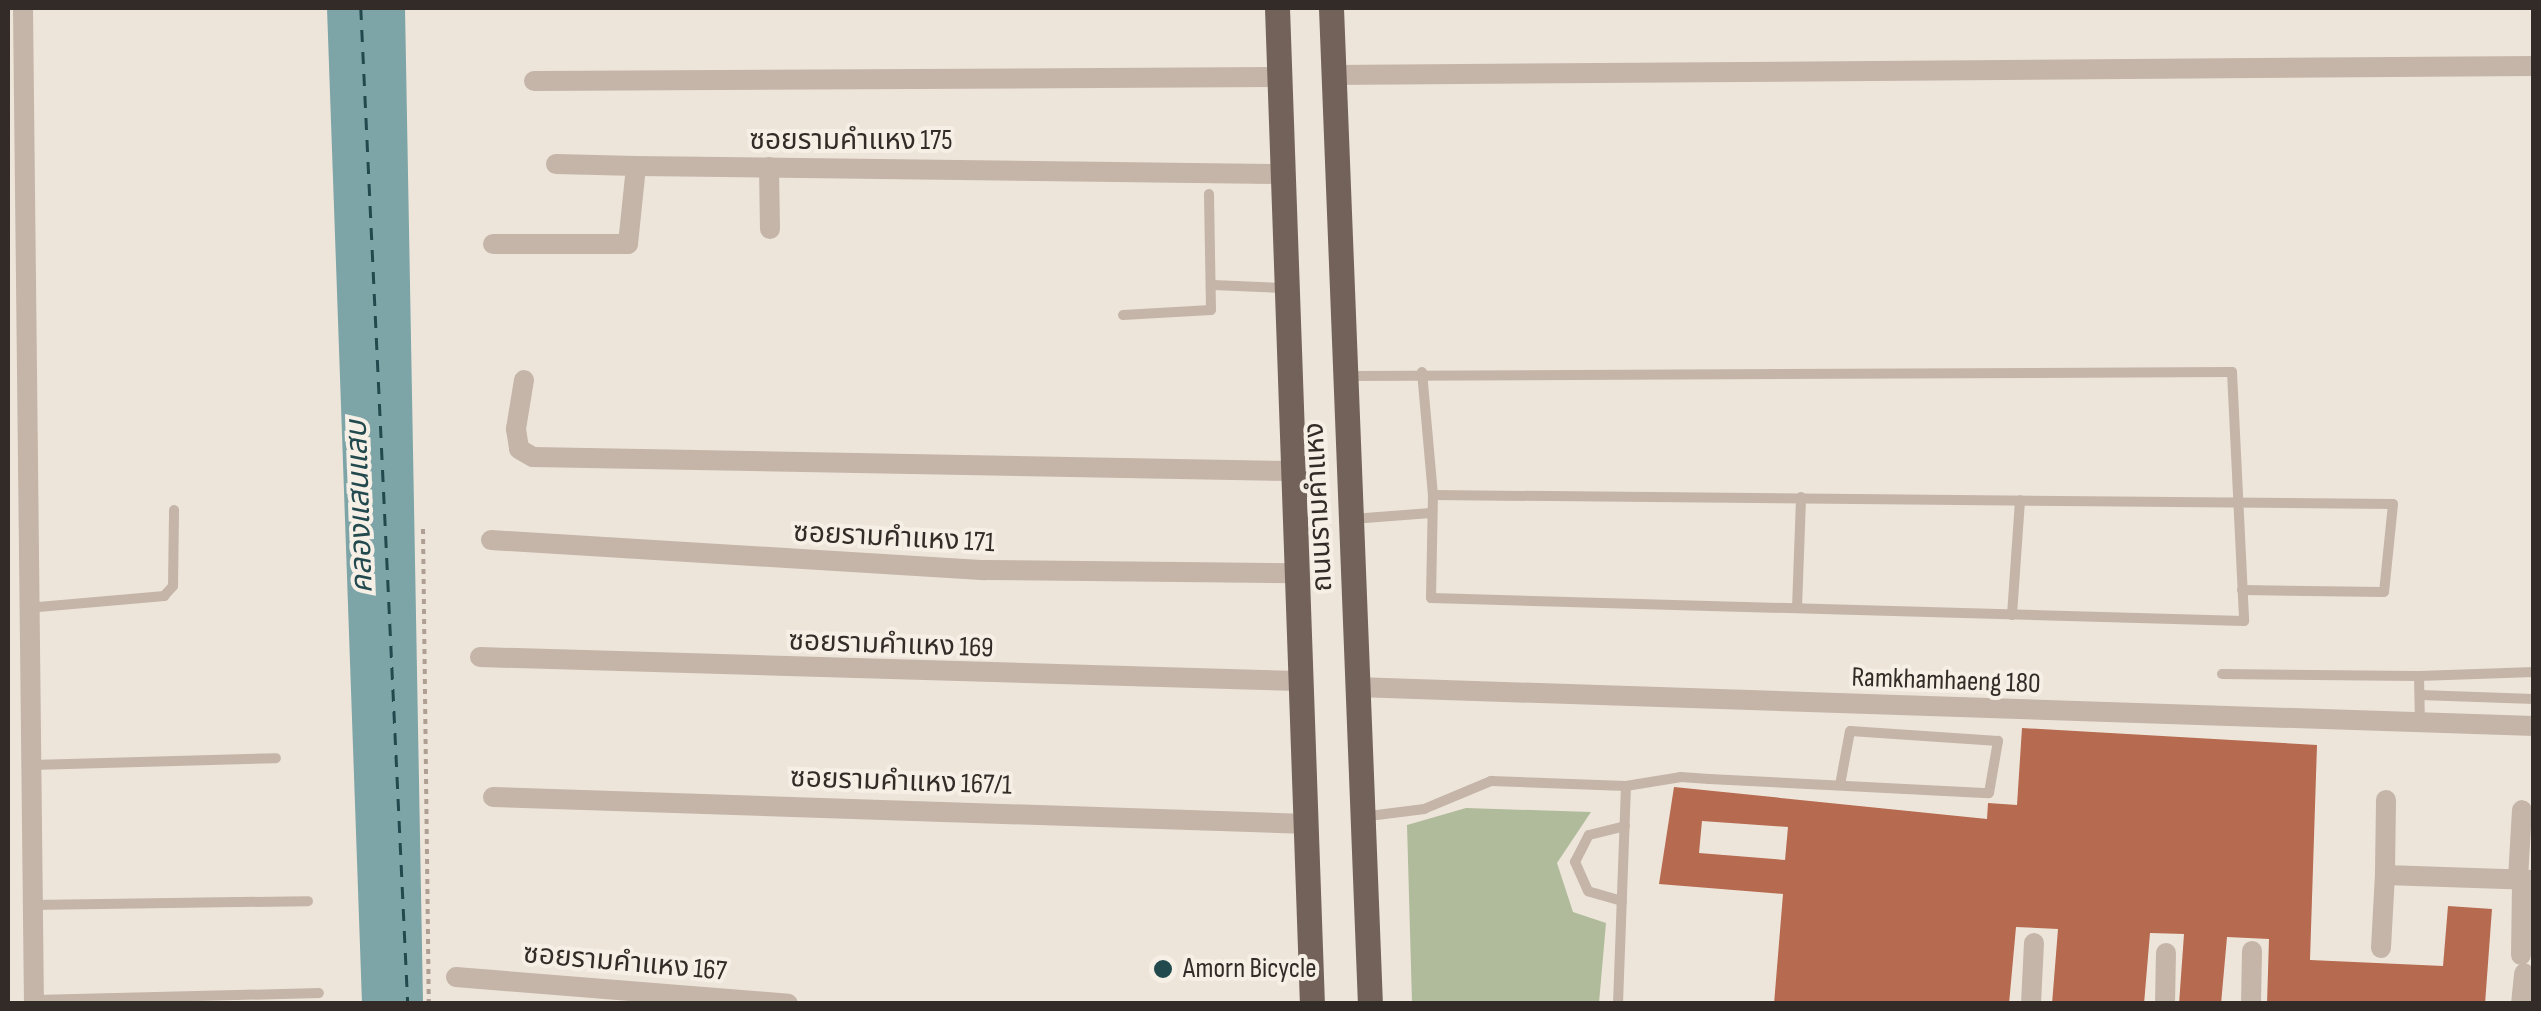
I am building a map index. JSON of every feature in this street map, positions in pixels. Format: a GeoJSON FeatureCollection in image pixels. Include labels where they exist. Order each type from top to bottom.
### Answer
{"type":"FeatureCollection","features":[{"type":"Feature","properties":{"kind":"main road","name":"ถนนรามคำแหง"},"geometry":{"type":"LineString","coordinates":[[1276,8],[1312,1004]]}},
{"type":"Feature","properties":{"kind":"main road","name":"ถนนรามคำแหง"},"geometry":{"type":"LineString","coordinates":[[1331,8],[1342,376],[1370,1004]]}},
{"type":"Feature","properties":{"kind":"street"},"geometry":{"type":"LineString","coordinates":[[23,8],[27,608],[17,663],[29,765],[34,1002]]}},
{"type":"Feature","properties":{"kind":"street"},"geometry":{"type":"LineString","coordinates":[[1332,75],[2534,66]]}},
{"type":"Feature","properties":{"kind":"street"},"geometry":{"type":"LineString","coordinates":[[534,81],[1278,77]]}},
{"type":"Feature","properties":{"kind":"street","name":"ซอยรามคำแหง 175"},"geometry":{"type":"LineString","coordinates":[[556,164],[1281,174]]}},
{"type":"Feature","properties":{"kind":"street"},"geometry":{"type":"LineString","coordinates":[[493,244],[628,244],[636,166]]}},
{"type":"Feature","properties":{"kind":"street"},"geometry":{"type":"LineString","coordinates":[[769,168],[770,230]]}},
{"type":"Feature","properties":{"kind":"street"},"geometry":{"type":"LineString","coordinates":[[524,380],[516,429],[519,448],[534,457],[1293,470]]}},
{"type":"Feature","properties":{"kind":"street","name":"ซอยรามคำแหง 171"},"geometry":{"type":"LineString","coordinates":[[491,540],[985,570],[1295,573]]}},
{"type":"Feature","properties":{"kind":"street","name":"ซอยรามคำแหง 169"},"geometry":{"type":"LineString","coordinates":[[480,656],[1300,681]]}},
{"type":"Feature","properties":{"kind":"street","name":"Ramkhamhaeng 180"},"geometry":{"type":"LineString","coordinates":[[1356,687],[2534,726]]}},
{"type":"Feature","properties":{"kind":"street","name":"ซอยรามคำแหง 167/1"},"geometry":{"type":"LineString","coordinates":[[493,797],[1308,824]]}},
{"type":"Feature","properties":{"kind":"street"},"geometry":{"type":"LineString","coordinates":[[2382,948],[2386,800]]}},
{"type":"Feature","properties":{"kind":"street"},"geometry":{"type":"LineString","coordinates":[[2521,1004],[2522,810]]}},
{"type":"Feature","properties":{"kind":"street"},"geometry":{"type":"LineString","coordinates":[[2385,875],[2524,880]]}},
{"type":"Feature","properties":{"kind":"street"},"geometry":{"type":"LineString","coordinates":[[2031,1004],[2034,943]]}},
{"type":"Feature","properties":{"kind":"street"},"geometry":{"type":"LineString","coordinates":[[2251,1004],[2252,950]]}},
{"type":"Feature","properties":{"kind":"street"},"geometry":{"type":"LineString","coordinates":[[2164,1004],[2166,953]]}},
{"type":"Feature","properties":{"kind":"street","name":"ซอยรามคำแหง 167"},"geometry":{"type":"LineString","coordinates":[[456,977],[788,1004]]}},
{"type":"Feature","properties":{"kind":"lane"},"geometry":{"type":"LineString","coordinates":[[1123,315],[1203,314],[1214,284],[1209,194]]}},
{"type":"Feature","properties":{"kind":"lane"},"geometry":{"type":"LineString","coordinates":[[1214,284],[1286,288]]}},
{"type":"Feature","properties":{"kind":"lane"},"geometry":{"type":"LineString","coordinates":[[1342,376],[1422,372],[2232,372],[2244,622],[1432,598],[1433,494],[1422,372]]}},
{"type":"Feature","properties":{"kind":"lane"},"geometry":{"type":"LineString","coordinates":[[1433,494],[2393,504],[2384,592],[2242,590]]}},
{"type":"Feature","properties":{"kind":"lane"},"geometry":{"type":"LineString","coordinates":[[1797,608],[1800,497]]}},
{"type":"Feature","properties":{"kind":"lane"},"geometry":{"type":"LineString","coordinates":[[2012,615],[2020,500]]}},
{"type":"Feature","properties":{"kind":"lane"},"geometry":{"type":"LineString","coordinates":[[27,608],[164,596],[173,586],[174,510]]}},
{"type":"Feature","properties":{"kind":"lane"},"geometry":{"type":"LineString","coordinates":[[1351,519],[1431,513]]}},
{"type":"Feature","properties":{"kind":"lane"},"geometry":{"type":"LineString","coordinates":[[2222,674],[2419,676],[2534,672]]}},
{"type":"Feature","properties":{"kind":"lane"},"geometry":{"type":"LineString","coordinates":[[2419,676],[2420,723]]}},
{"type":"Feature","properties":{"kind":"lane"},"geometry":{"type":"LineString","coordinates":[[2420,695],[2534,699]]}},
{"type":"Feature","properties":{"kind":"lane"},"geometry":{"type":"LineString","coordinates":[[1360,817],[1424,809],[1491,781],[1626,786],[1680,777],[1840,786],[1989,793],[1998,741],[1845,732],[1840,786]]}},
{"type":"Feature","properties":{"kind":"lane"},"geometry":{"type":"LineString","coordinates":[[29,765],[276,758]]}},
{"type":"Feature","properties":{"kind":"lane"},"geometry":{"type":"LineString","coordinates":[[1618,1004],[1626,786]]}},
{"type":"Feature","properties":{"kind":"lane"},"geometry":{"type":"LineString","coordinates":[[1622,901],[1588,891],[1574,862],[1590,834],[1624,826]]}},
{"type":"Feature","properties":{"kind":"lane"},"geometry":{"type":"LineString","coordinates":[[32,905],[308,902]]}},
{"type":"Feature","properties":{"kind":"lane"},"geometry":{"type":"LineString","coordinates":[[34,1002],[319,993]]}},
{"type":"Feature","properties":{"kind":"path"},"geometry":{"type":"LineString","coordinates":[[423,530],[430,1004]]}},
{"type":"Feature","properties":{"kind":"green space"},"geometry":{"type":"Polygon","coordinates":[[[1466,808],[1591,812],[1557,863],[1573,912],[1606,923],[1599,1003],[1412,1003],[1407,825],[1466,808]]]}},
{"type":"Feature","properties":{"kind":"water","name":"คลองแสนแสบ"},"geometry":{"type":"Polygon","coordinates":[[[327,8],[405,8],[423,1003],[362,1003],[327,8]]]}},
{"type":"Feature","properties":{"kind":"building"},"geometry":{"type":"Polygon","coordinates":[[[2022,728],[2317,745],[2310,960],[2443,966],[2448,906],[2492,909],[2485,1004],[2267,1004],[2269,939],[2227,937],[2221,1004],[2179,1004],[2184,934],[2150,933],[2144,1004],[2052,1004],[2058,929],[2016,927],[2009,1004],[1774,1004],[1783,894],[1659,884],[1674,787],[1987,819],[1988,803],[2017,805],[2022,728]],[[1702,821],[1699,853],[1785,860],[1788,827],[1702,821]]]}},
{"type":"Feature","properties":{"kind":"ferry route"},"geometry":{"type":"LineString","coordinates":[[361,8],[408,1004]]}},
{"type":"Feature","properties":{"kind":"place","name":"Amorn Bicycle"},"geometry":{"type":"Point","coordinates":[1163,969]}}]}
